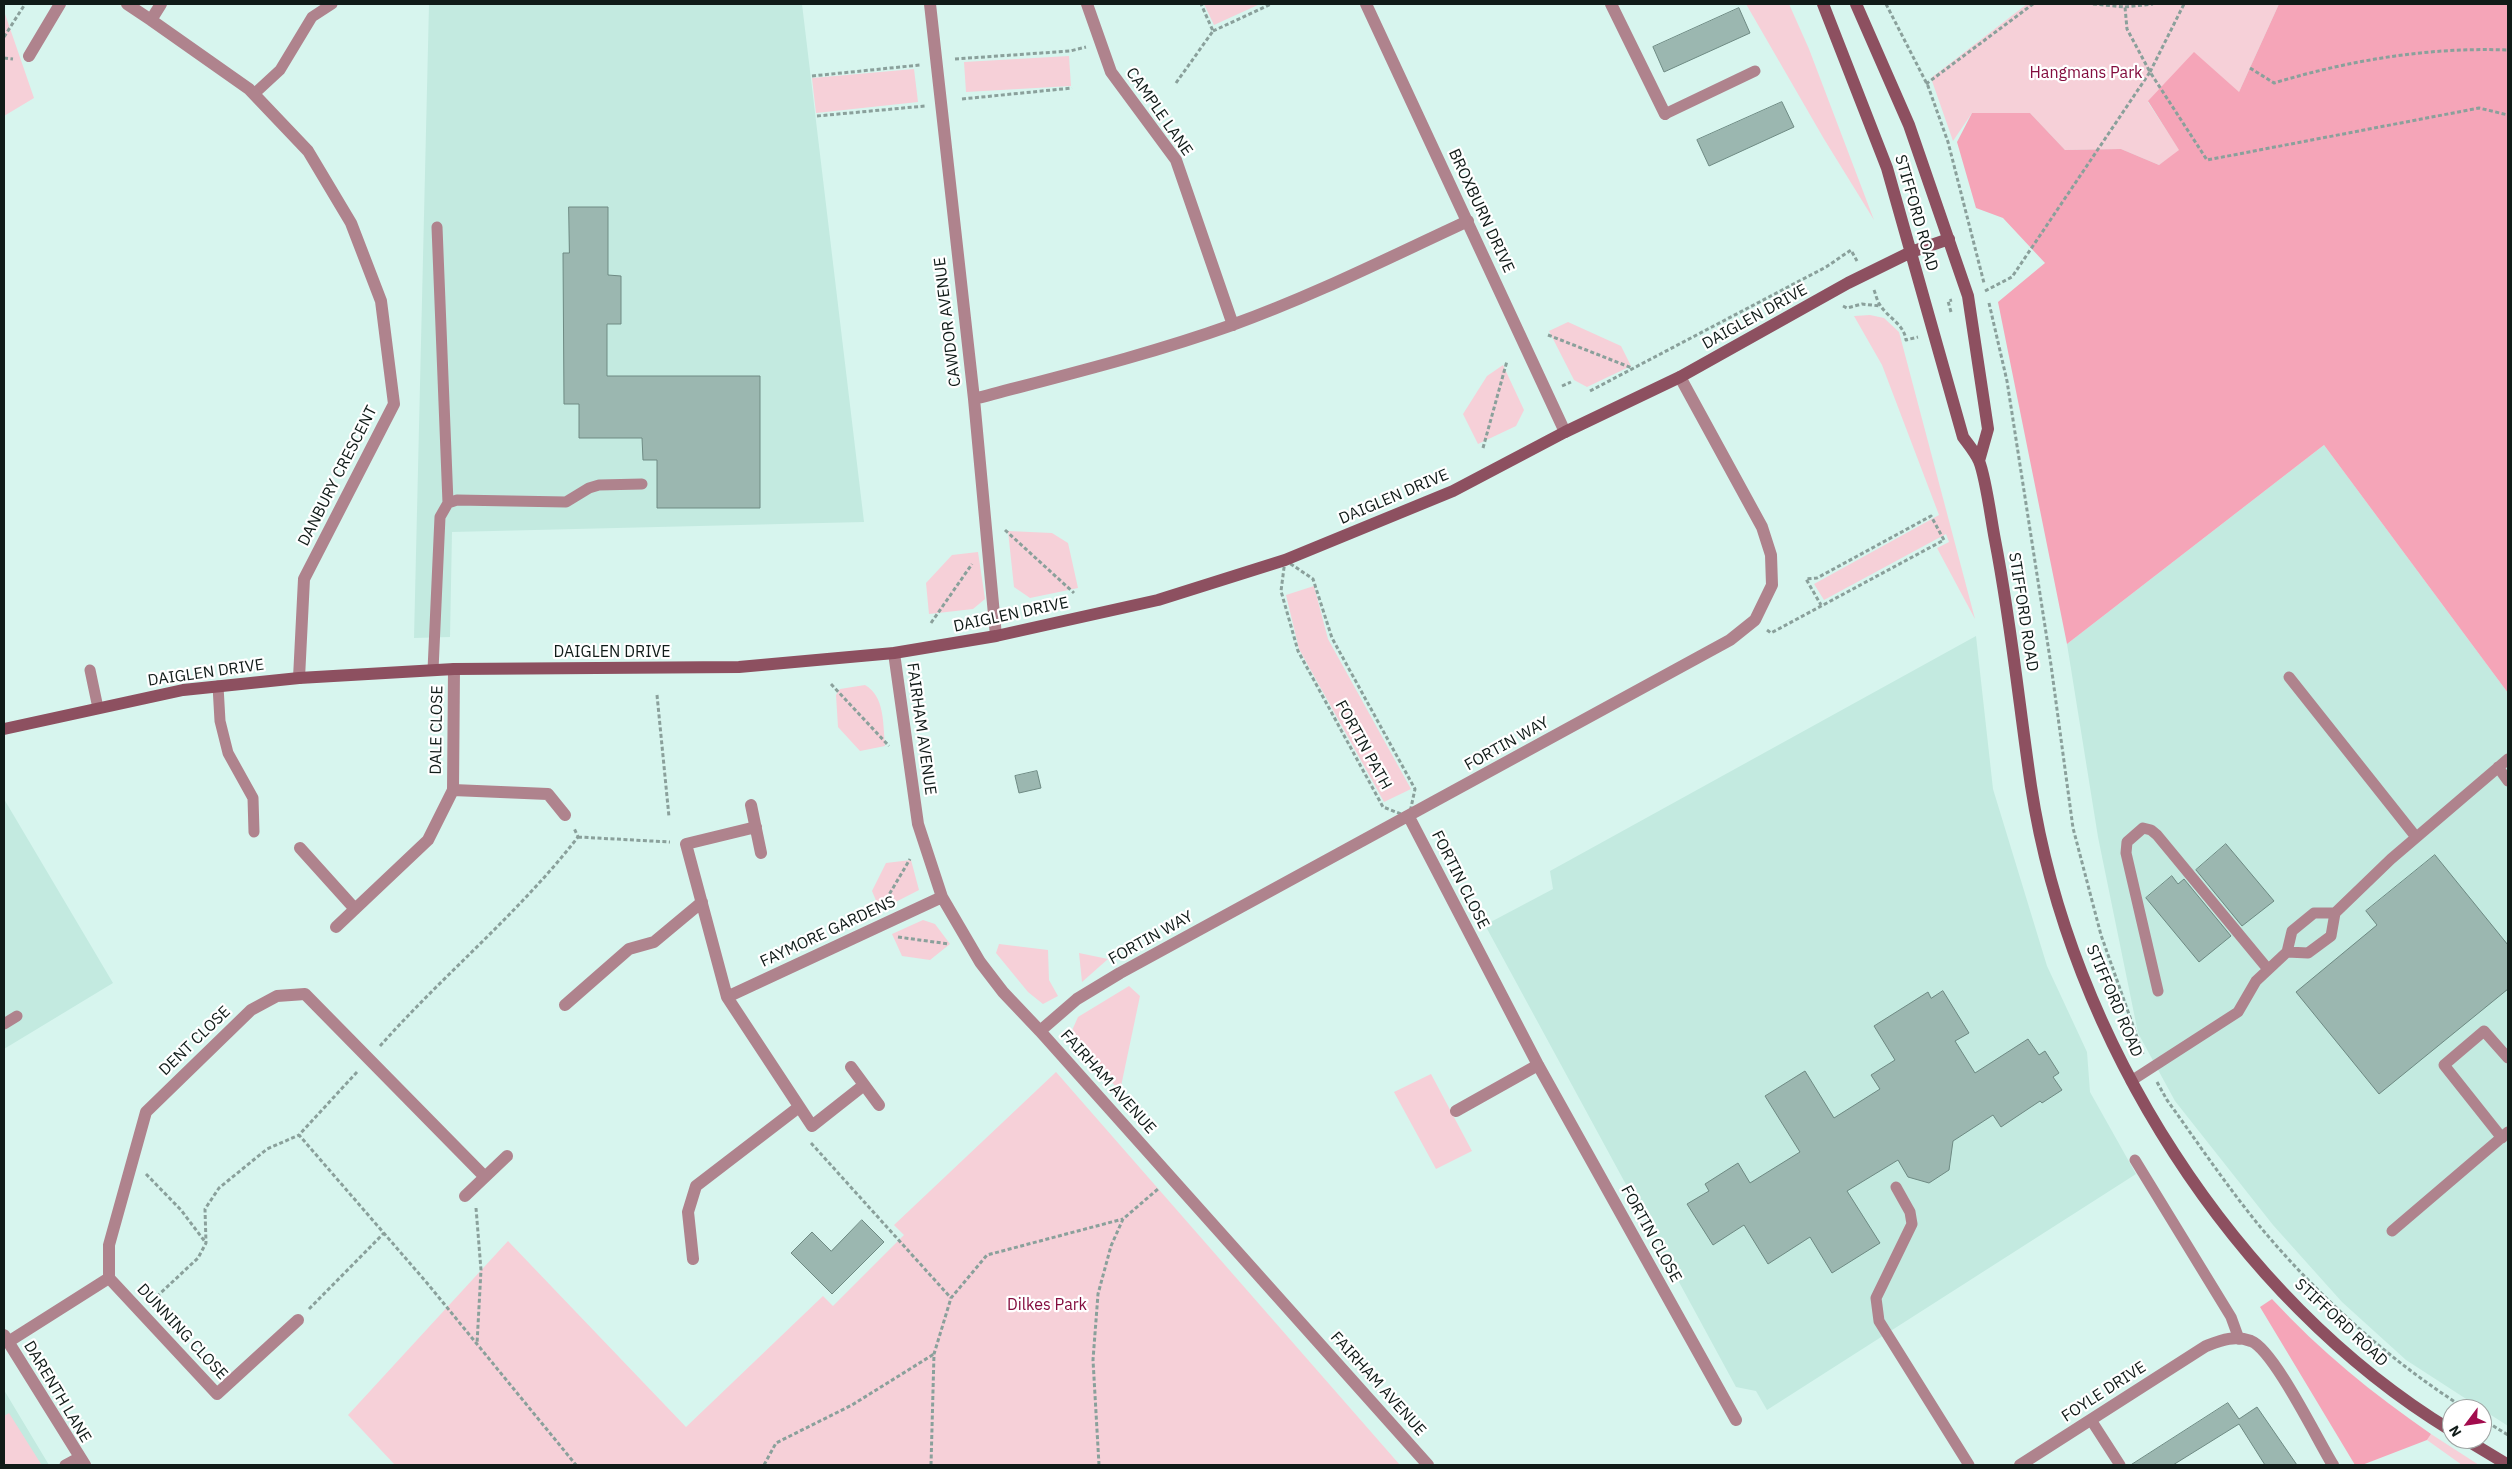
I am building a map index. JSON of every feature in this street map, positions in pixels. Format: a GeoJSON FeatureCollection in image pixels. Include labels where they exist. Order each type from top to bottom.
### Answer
{"type":"FeatureCollection","features":[{"type":"Feature","properties":{"kind":"main road","name":"STIFFORD ROAD"},"geometry":{"type":"LineString","coordinates":[[1823,4],[1887,168],[1963,436],[1979,462],[2004,585],[2031,788],[2044,849],[2077,960],[2131,1081],[2152,1120],[2176,1159],[2220,1219],[2265,1272],[2314,1323],[2361,1366],[2405,1400],[2442,1424]]}},
{"type":"Feature","properties":{"kind":"main road","name":"STIFFORD ROAD"},"geometry":{"type":"LineString","coordinates":[[1856,4],[1909,125],[1968,296],[1988,429],[1979,462]]}},
{"type":"Feature","properties":{"kind":"main road","name":"DAIGLEN DRIVE"},"geometry":{"type":"LineString","coordinates":[[4,729],[183,690],[299,678],[454,668],[739,667],[894,653],[996,636],[1158,600],[1285,560],[1453,491],[1565,432],[1680,377],[1848,283],[1911,252],[1949,239]]}},
{"type":"Feature","properties":{"kind":"main road"},"geometry":{"type":"LineString","coordinates":[[2482,1449],[2508,1465]]}},
{"type":"Feature","properties":{"kind":"street"},"geometry":{"type":"LineString","coordinates":[[29,56],[60,4]]}},
{"type":"Feature","properties":{"kind":"street","name":"DANBURY CRESCENT"},"geometry":{"type":"LineString","coordinates":[[127,4],[254,94],[308,151],[351,223],[381,301],[394,404],[304,579],[299,678]]}},
{"type":"Feature","properties":{"kind":"street"},"geometry":{"type":"LineString","coordinates":[[151,20],[161,4]]}},
{"type":"Feature","properties":{"kind":"street","name":"CAWDOR AVENUE"},"geometry":{"type":"LineString","coordinates":[[930,4],[974,399],[996,636]]}},
{"type":"Feature","properties":{"kind":"street","name":"CAMPLE LANE"},"geometry":{"type":"LineString","coordinates":[[1087,4],[1111,72],[1176,160],[1233,325]]}},
{"type":"Feature","properties":{"kind":"street","name":"BROXBURN DRIVE"},"geometry":{"type":"LineString","coordinates":[[1366,4],[1565,432]]}},
{"type":"Feature","properties":{"kind":"street"},"geometry":{"type":"LineString","coordinates":[[1611,4],[1665,114]]}},
{"type":"Feature","properties":{"kind":"street"},"geometry":{"type":"LineString","coordinates":[[974,399],[1120,362],[1233,325],[1352,276],[1468,221]]}},
{"type":"Feature","properties":{"kind":"street","name":"FORTIN WAY"},"geometry":{"type":"LineString","coordinates":[[1040,1031],[1077,999],[1120,973],[1730,640],[1755,620],[1772,585],[1772,555],[1762,527],[1680,377]]}},
{"type":"Feature","properties":{"kind":"street","name":"FAIRHAM AVENUE"},"geometry":{"type":"LineString","coordinates":[[894,653],[918,824],[942,897],[980,962],[1003,992],[1172,1177],[1428,1465]]}},
{"type":"Feature","properties":{"kind":"street","name":"DALE CLOSE"},"geometry":{"type":"LineString","coordinates":[[454,668],[453,790],[548,794],[566,815]]}},
{"type":"Feature","properties":{"kind":"street"},"geometry":{"type":"LineString","coordinates":[[336,927],[428,840],[453,790]]}},
{"type":"Feature","properties":{"kind":"street"},"geometry":{"type":"LineString","coordinates":[[751,805],[761,853]]}},
{"type":"Feature","properties":{"kind":"street","name":"FORTIN CLOSE"},"geometry":{"type":"LineString","coordinates":[[1409,816],[1538,1065],[1736,1420]]}},
{"type":"Feature","properties":{"kind":"street"},"geometry":{"type":"LineString","coordinates":[[756,827],[686,844],[727,997],[812,1126],[864,1085]]}},
{"type":"Feature","properties":{"kind":"street"},"geometry":{"type":"LineString","coordinates":[[300,848],[355,909]]}},
{"type":"Feature","properties":{"kind":"street","name":"FAYMORE GARDENS"},"geometry":{"type":"LineString","coordinates":[[727,997],[942,897]]}},
{"type":"Feature","properties":{"kind":"street"},"geometry":{"type":"LineString","coordinates":[[565,1006],[629,949],[654,942],[702,902]]}},
{"type":"Feature","properties":{"kind":"street","name":"DENT CLOSE"},"geometry":{"type":"LineString","coordinates":[[109,1278],[109,1245],[146,1112],[251,1010],[277,996],[305,994],[485,1177]]}},
{"type":"Feature","properties":{"kind":"street"},"geometry":{"type":"LineString","coordinates":[[1456,1110],[1538,1065]]}},
{"type":"Feature","properties":{"kind":"street"},"geometry":{"type":"LineString","coordinates":[[851,1067],[880,1105]]}},
{"type":"Feature","properties":{"kind":"street"},"geometry":{"type":"LineString","coordinates":[[693,1259],[688,1212],[696,1186],[799,1107]]}},
{"type":"Feature","properties":{"kind":"street"},"geometry":{"type":"LineString","coordinates":[[470,1192],[507,1156]]}},
{"type":"Feature","properties":{"kind":"street"},"geometry":{"type":"LineString","coordinates":[[6,1338],[109,1278]]}},
{"type":"Feature","properties":{"kind":"street","name":"DUNNING CLOSE"},"geometry":{"type":"LineString","coordinates":[[109,1278],[218,1394],[298,1320]]}},
{"type":"Feature","properties":{"kind":"street","name":"DARENTH LANE"},"geometry":{"type":"LineString","coordinates":[[6,1338],[82,1462]]}},
{"type":"Feature","properties":{"kind":"street","name":"FOYLE DRIVE"},"geometry":{"type":"LineString","coordinates":[[2020,1465],[2206,1346],[2227,1338],[2239,1338]]}},
{"type":"Feature","properties":{"kind":"street"},"geometry":{"type":"LineString","coordinates":[[2239,1338],[2252,1342],[2279,1372],[2333,1465]]}},
{"type":"Feature","properties":{"kind":"lane"},"geometry":{"type":"LineString","coordinates":[[254,94],[280,70],[312,18],[332,4]]}},
{"type":"Feature","properties":{"kind":"lane"},"geometry":{"type":"LineString","coordinates":[[1665,114],[1755,71]]}},
{"type":"Feature","properties":{"kind":"lane"},"geometry":{"type":"LineString","coordinates":[[433,670],[440,517],[448,503],[437,227]]}},
{"type":"Feature","properties":{"kind":"lane"},"geometry":{"type":"LineString","coordinates":[[448,503],[457,500],[566,502],[589,488],[599,485],[642,484]]}},
{"type":"Feature","properties":{"kind":"lane"},"geometry":{"type":"LineString","coordinates":[[90,670],[98,708]]}},
{"type":"Feature","properties":{"kind":"lane"},"geometry":{"type":"LineString","coordinates":[[2289,677],[2416,837]]}},
{"type":"Feature","properties":{"kind":"lane"},"geometry":{"type":"LineString","coordinates":[[218,686],[220,721],[228,753],[253,798],[254,832]]}},
{"type":"Feature","properties":{"kind":"lane"},"geometry":{"type":"LineString","coordinates":[[2287,952],[2308,952],[2331,936],[2335,913],[2416,837],[2508,759]]}},
{"type":"Feature","properties":{"kind":"lane"},"geometry":{"type":"LineString","coordinates":[[2498,767],[2508,781]]}},
{"type":"Feature","properties":{"kind":"lane"},"geometry":{"type":"LineString","coordinates":[[2158,991],[2126,853],[2127,842],[2143,828],[2157,835],[2267,968]]}},
{"type":"Feature","properties":{"kind":"lane"},"geometry":{"type":"LineString","coordinates":[[2131,1081],[2238,1012],[2256,981],[2267,968],[2287,952],[2292,931],[2314,913],[2335,913]]}},
{"type":"Feature","properties":{"kind":"lane"},"geometry":{"type":"LineString","coordinates":[[4,1024],[17,1016]]}},
{"type":"Feature","properties":{"kind":"lane"},"geometry":{"type":"LineString","coordinates":[[2392,1231],[2505,1135],[2444,1065],[2484,1032],[2508,1058]]}},
{"type":"Feature","properties":{"kind":"lane"},"geometry":{"type":"LineString","coordinates":[[2135,1160],[2230,1317],[2239,1338]]}},
{"type":"Feature","properties":{"kind":"lane"},"geometry":{"type":"LineString","coordinates":[[1896,1187],[1910,1212],[1912,1224],[1876,1298],[1879,1321],[1969,1465]]}},
{"type":"Feature","properties":{"kind":"lane"},"geometry":{"type":"LineString","coordinates":[[2091,1420],[2120,1465]]}},
{"type":"Feature","properties":{"kind":"lane"},"geometry":{"type":"LineString","coordinates":[[65,1465],[82,1462]]}},
{"type":"Feature","properties":{"kind":"path"},"geometry":{"type":"LineString","coordinates":[[4,37],[25,4]]}},
{"type":"Feature","properties":{"kind":"path"},"geometry":{"type":"LineString","coordinates":[[1201,4],[1213,31]]}},
{"type":"Feature","properties":{"kind":"path"},"geometry":{"type":"LineString","coordinates":[[1176,83],[1213,31],[1271,4]]}},
{"type":"Feature","properties":{"kind":"path"},"geometry":{"type":"LineString","coordinates":[[1886,4],[1926,84],[1948,142],[1986,291],[2007,381],[2051,665],[2073,828],[2101,935],[2138,1043]]}},
{"type":"Feature","properties":{"kind":"path"},"geometry":{"type":"LineString","coordinates":[[1926,84],[2033,4]]}},
{"type":"Feature","properties":{"kind":"path"},"geometry":{"type":"LineString","coordinates":[[2093,4],[2125,7],[2153,4]]}},
{"type":"Feature","properties":{"kind":"path"},"geometry":{"type":"LineString","coordinates":[[1986,291],[2012,277],[2150,72],[2184,4]]}},
{"type":"Feature","properties":{"kind":"path"},"geometry":{"type":"LineString","coordinates":[[2125,7],[2127,29],[2150,72],[2207,160],[2479,108],[2508,115]]}},
{"type":"Feature","properties":{"kind":"path"},"geometry":{"type":"LineString","coordinates":[[955,59],[1070,50],[1101,43]]}},
{"type":"Feature","properties":{"kind":"path"},"geometry":{"type":"LineString","coordinates":[[2250,68],[2274,83],[2321,69],[2396,55],[2461,48],[2508,50]]}},
{"type":"Feature","properties":{"kind":"path"},"geometry":{"type":"LineString","coordinates":[[812,76],[926,64]]}},
{"type":"Feature","properties":{"kind":"path"},"geometry":{"type":"LineString","coordinates":[[962,99],[1072,88]]}},
{"type":"Feature","properties":{"kind":"path"},"geometry":{"type":"LineString","coordinates":[[817,116],[930,106]]}},
{"type":"Feature","properties":{"kind":"path"},"geometry":{"type":"LineString","coordinates":[[1590,391],[1826,267],[1851,250],[1856,259]]}},
{"type":"Feature","properties":{"kind":"path"},"geometry":{"type":"LineString","coordinates":[[1875,294],[1880,306],[1894,318],[1906,335],[1906,340],[1921,336]]}},
{"type":"Feature","properties":{"kind":"path"},"geometry":{"type":"LineString","coordinates":[[1952,319],[1948,301],[1958,298]]}},
{"type":"Feature","properties":{"kind":"path"},"geometry":{"type":"LineString","coordinates":[[1847,308],[1862,304],[1880,306]]}},
{"type":"Feature","properties":{"kind":"path"},"geometry":{"type":"LineString","coordinates":[[1548,335],[1633,368]]}},
{"type":"Feature","properties":{"kind":"path"},"geometry":{"type":"LineString","coordinates":[[1484,448],[1507,361]]}},
{"type":"Feature","properties":{"kind":"path"},"geometry":{"type":"LineString","coordinates":[[1755,620],[1771,633],[1944,540],[1931,516],[1817,578],[1806,579],[1821,605]]}},
{"type":"Feature","properties":{"kind":"path"},"geometry":{"type":"LineString","coordinates":[[1005,530],[1074,593]]}},
{"type":"Feature","properties":{"kind":"path"},"geometry":{"type":"LineString","coordinates":[[931,623],[988,542]]}},
{"type":"Feature","properties":{"kind":"path","name":"FORTIN PATH"},"geometry":{"type":"LineString","coordinates":[[1285,560],[1313,579],[1332,638],[1415,789],[1409,816],[1383,808],[1298,651],[1280,590],[1285,560]]}},
{"type":"Feature","properties":{"kind":"path"},"geometry":{"type":"LineString","coordinates":[[831,684],[893,750]]}},
{"type":"Feature","properties":{"kind":"path"},"geometry":{"type":"LineString","coordinates":[[658,695],[670,818]]}},
{"type":"Feature","properties":{"kind":"path"},"geometry":{"type":"LineString","coordinates":[[566,815],[578,837]]}},
{"type":"Feature","properties":{"kind":"path"},"geometry":{"type":"LineString","coordinates":[[578,837],[675,842]]}},
{"type":"Feature","properties":{"kind":"path"},"geometry":{"type":"LineString","coordinates":[[140,1312],[198,1258],[206,1243],[205,1209],[219,1188],[267,1148],[299,1135],[408,1014],[450,976],[531,894],[578,837]]}},
{"type":"Feature","properties":{"kind":"path"},"geometry":{"type":"LineString","coordinates":[[880,910],[913,854]]}},
{"type":"Feature","properties":{"kind":"path"},"geometry":{"type":"LineString","coordinates":[[896,937],[950,944]]}},
{"type":"Feature","properties":{"kind":"path"},"geometry":{"type":"LineString","coordinates":[[2167,1100],[2261,1228],[2307,1279],[2367,1335],[2450,1399]]}},
{"type":"Feature","properties":{"kind":"path"},"geometry":{"type":"LineString","coordinates":[[787,1117],[951,1298]]}},
{"type":"Feature","properties":{"kind":"path"},"geometry":{"type":"LineString","coordinates":[[299,1135],[384,1233],[576,1465]]}},
{"type":"Feature","properties":{"kind":"path"},"geometry":{"type":"LineString","coordinates":[[132,1164],[146,1174],[181,1210],[206,1243]]}},
{"type":"Feature","properties":{"kind":"path"},"geometry":{"type":"LineString","coordinates":[[1099,1465],[1093,1360],[1098,1294],[1111,1246],[1124,1219],[1172,1177]]}},
{"type":"Feature","properties":{"kind":"path"},"geometry":{"type":"LineString","coordinates":[[470,1192],[481,1270],[477,1344]]}},
{"type":"Feature","properties":{"kind":"path"},"geometry":{"type":"LineString","coordinates":[[931,1465],[934,1354],[951,1298],[987,1255],[1124,1219]]}},
{"type":"Feature","properties":{"kind":"path"},"geometry":{"type":"LineString","coordinates":[[298,1320],[384,1233]]}},
{"type":"Feature","properties":{"kind":"path"},"geometry":{"type":"LineString","coordinates":[[764,1465],[776,1443],[852,1405],[934,1354]]}},
{"type":"Feature","properties":{"kind":"path"},"geometry":{"type":"LineString","coordinates":[[2492,1425],[2508,1435]]}},
{"type":"Feature","properties":{"kind":"shaded area"},"geometry":{"type":"Polygon","coordinates":[[[429,4],[802,4],[864,522],[452,532],[450,637],[414,638],[429,4]]]}},
{"type":"Feature","properties":{"kind":"shaded area"},"geometry":{"type":"Polygon","coordinates":[[[2279,4],[2508,4],[2508,693],[2324,445],[2067,644],[1998,302],[2045,263],[2003,218],[1976,208],[1957,142],[1972,113],[2030,113],[2065,150],[2121,149],[2159,165],[2179,150],[2148,101],[2194,52],[2239,92],[2279,4]]]}},
{"type":"Feature","properties":{"kind":"shaded area"},"geometry":{"type":"Polygon","coordinates":[[[2324,445],[2508,693],[2508,1426],[2492,1416],[2492,1399],[2466,1399],[2406,1360],[2342,1302],[2273,1225],[2175,1101],[2138,1033],[2098,837],[2067,644],[2324,445]]]}},
{"type":"Feature","properties":{"kind":"shaded area"},"geometry":{"type":"Polygon","coordinates":[[[1976,636],[1993,789],[2047,966],[2087,1052],[2090,1092],[2136,1174],[1767,1410],[1756,1391],[1736,1387],[1485,925],[1553,889],[1550,871],[1976,636]]]}},
{"type":"Feature","properties":{"kind":"shaded area"},"geometry":{"type":"Polygon","coordinates":[[[4,799],[113,983],[4,1049],[4,799]]]}},
{"type":"Feature","properties":{"kind":"shaded area"},"geometry":{"type":"Polygon","coordinates":[[[2272,1299],[2348,1371],[2431,1434],[2427,1440],[2362,1465],[2355,1465],[2260,1307],[2272,1299]]]}},
{"type":"Feature","properties":{"kind":"shaded area"},"geometry":{"type":"Polygon","coordinates":[[[4,1390],[49,1465],[4,1465],[4,1390]]]}},
{"type":"Feature","properties":{"kind":"green space"},"geometry":{"type":"Polygon","coordinates":[[[1204,4],[1260,4],[1214,25],[1204,4]]]}},
{"type":"Feature","properties":{"kind":"green space"},"geometry":{"type":"Polygon","coordinates":[[[1746,4],[1789,4],[1809,49],[1874,220],[1824,139],[1746,4]]]}},
{"type":"Feature","properties":{"kind":"green space","name":"Hangmans Park"},"geometry":{"type":"Polygon","coordinates":[[[2027,4],[2279,4],[2239,92],[2148,102],[2180,151],[2159,165],[2121,149],[2065,150],[2030,113],[1972,113],[1953,141],[1931,78],[2027,4]]]}},
{"type":"Feature","properties":{"kind":"green space"},"geometry":{"type":"Polygon","coordinates":[[[4,11],[34,98],[4,116],[4,11]]]}},
{"type":"Feature","properties":{"kind":"green space"},"geometry":{"type":"Polygon","coordinates":[[[1069,56],[1071,86],[966,92],[964,62],[1069,56]]]}},
{"type":"Feature","properties":{"kind":"green space"},"geometry":{"type":"Polygon","coordinates":[[[914,69],[918,102],[816,113],[812,78],[914,69]]]}},
{"type":"Feature","properties":{"kind":"green space"},"geometry":{"type":"Polygon","coordinates":[[[1870,315],[1884,318],[1899,332],[1975,619],[1937,548],[1949,542],[1946,534],[1824,600],[1814,584],[1939,515],[1882,365],[1854,316],[1870,315]]]}},
{"type":"Feature","properties":{"kind":"green space"},"geometry":{"type":"Polygon","coordinates":[[[1568,322],[1621,346],[1631,366],[1587,387],[1574,380],[1549,331],[1568,322]]]}},
{"type":"Feature","properties":{"kind":"green space"},"geometry":{"type":"Polygon","coordinates":[[[1503,365],[1524,410],[1516,426],[1478,444],[1463,414],[1487,376],[1503,365]]]}},
{"type":"Feature","properties":{"kind":"green space"},"geometry":{"type":"Polygon","coordinates":[[[1008,531],[1052,533],[1068,543],[1078,588],[1030,598],[1014,587],[1008,531]]]}},
{"type":"Feature","properties":{"kind":"green space"},"geometry":{"type":"Polygon","coordinates":[[[978,552],[985,599],[973,609],[929,614],[926,583],[952,555],[978,552]]]}},
{"type":"Feature","properties":{"kind":"green space"},"geometry":{"type":"Polygon","coordinates":[[[1314,586],[1328,639],[1411,789],[1384,802],[1299,649],[1286,595],[1314,586]]]}},
{"type":"Feature","properties":{"kind":"green space"},"geometry":{"type":"Polygon","coordinates":[[[865,685],[872,690],[880,704],[885,746],[860,751],[838,727],[836,695],[840,689],[865,685]]]}},
{"type":"Feature","properties":{"kind":"green space"},"geometry":{"type":"Polygon","coordinates":[[[911,860],[919,890],[880,910],[872,891],[886,863],[911,860]]]}},
{"type":"Feature","properties":{"kind":"green space"},"geometry":{"type":"Polygon","coordinates":[[[923,920],[935,924],[950,944],[930,960],[902,956],[892,934],[923,920]]]}},
{"type":"Feature","properties":{"kind":"green space"},"geometry":{"type":"Polygon","coordinates":[[[999,944],[1048,950],[1049,980],[1058,996],[1043,1004],[1028,992],[996,953],[999,944]]]}},
{"type":"Feature","properties":{"kind":"green space"},"geometry":{"type":"Polygon","coordinates":[[[1079,953],[1108,959],[1082,982],[1079,953]]]}},
{"type":"Feature","properties":{"kind":"green space"},"geometry":{"type":"Polygon","coordinates":[[[1129,986],[1140,996],[1120,1091],[1069,1037],[1078,1017],[1129,986]]]}},
{"type":"Feature","properties":{"kind":"green space","name":"Dilkes Park"},"geometry":{"type":"Polygon","coordinates":[[[1056,1072],[1400,1465],[395,1465],[348,1415],[508,1241],[686,1427],[823,1296],[833,1306],[904,1235],[894,1225],[1056,1072]]]}},
{"type":"Feature","properties":{"kind":"green space"},"geometry":{"type":"Polygon","coordinates":[[[1431,1074],[1472,1151],[1436,1169],[1394,1092],[1431,1074]]]}},
{"type":"Feature","properties":{"kind":"green space"},"geometry":{"type":"Polygon","coordinates":[[[9,1413],[41,1464],[4,1465],[4,1416],[9,1413]]]}},
{"type":"Feature","properties":{"kind":"green space"},"geometry":{"type":"Polygon","coordinates":[[[2431,1434],[2442,1441],[2442,1449],[2454,1449],[2479,1465],[2462,1465],[2427,1440],[2431,1434]]]}},
{"type":"Feature","properties":{"kind":"building"},"geometry":{"type":"Polygon","coordinates":[[[1739,8],[1750,33],[1664,72],[1653,47],[1739,8]]]}},
{"type":"Feature","properties":{"kind":"building"},"geometry":{"type":"Polygon","coordinates":[[[1782,102],[1794,127],[1709,166],[1697,140],[1782,102]]]}},
{"type":"Feature","properties":{"kind":"building"},"geometry":{"type":"Polygon","coordinates":[[[569,207],[608,207],[608,275],[621,276],[621,324],[607,324],[607,376],[760,376],[760,508],[657,508],[657,460],[643,460],[642,438],[579,438],[579,404],[564,404],[563,253],[569,253],[569,207]]]}},
{"type":"Feature","properties":{"kind":"building"},"geometry":{"type":"Polygon","coordinates":[[[1037,771],[1041,788],[1019,793],[1015,776],[1037,771]]]}},
{"type":"Feature","properties":{"kind":"building"},"geometry":{"type":"Polygon","coordinates":[[[2226,844],[2274,901],[2242,926],[2196,870],[2226,844]]]}},
{"type":"Feature","properties":{"kind":"building"},"geometry":{"type":"Polygon","coordinates":[[[2435,855],[2508,945],[2508,989],[2379,1094],[2296,992],[2377,925],[2366,911],[2435,855]]]}},
{"type":"Feature","properties":{"kind":"building"},"geometry":{"type":"Polygon","coordinates":[[[2172,876],[2178,884],[2184,879],[2231,936],[2199,962],[2146,898],[2172,876]]]}},
{"type":"Feature","properties":{"kind":"building"},"geometry":{"type":"Polygon","coordinates":[[[1943,991],[1969,1033],[1955,1041],[1975,1073],[2028,1039],[2039,1055],[2045,1051],[2059,1073],[2053,1077],[2062,1090],[2042,1103],[2040,1101],[2001,1127],[1993,1115],[1953,1141],[1949,1170],[1929,1183],[1908,1177],[1898,1160],[1847,1191],[1880,1243],[1832,1273],[1810,1237],[1768,1264],[1744,1225],[1713,1245],[1687,1204],[1709,1191],[1705,1184],[1738,1163],[1750,1183],[1800,1152],[1765,1096],[1805,1071],[1834,1118],[1880,1089],[1871,1075],[1895,1060],[1874,1026],[1928,992],[1931,998],[1943,991]]]}},
{"type":"Feature","properties":{"kind":"building"},"geometry":{"type":"Polygon","coordinates":[[[862,1220],[884,1242],[832,1294],[791,1253],[812,1232],[831,1251],[862,1220]]]}},
{"type":"Feature","properties":{"kind":"building"},"geometry":{"type":"Polygon","coordinates":[[[2228,1403],[2239,1419],[2257,1407],[2297,1465],[2265,1465],[2239,1424],[2173,1465],[2131,1465],[2228,1403]]]}}]}
